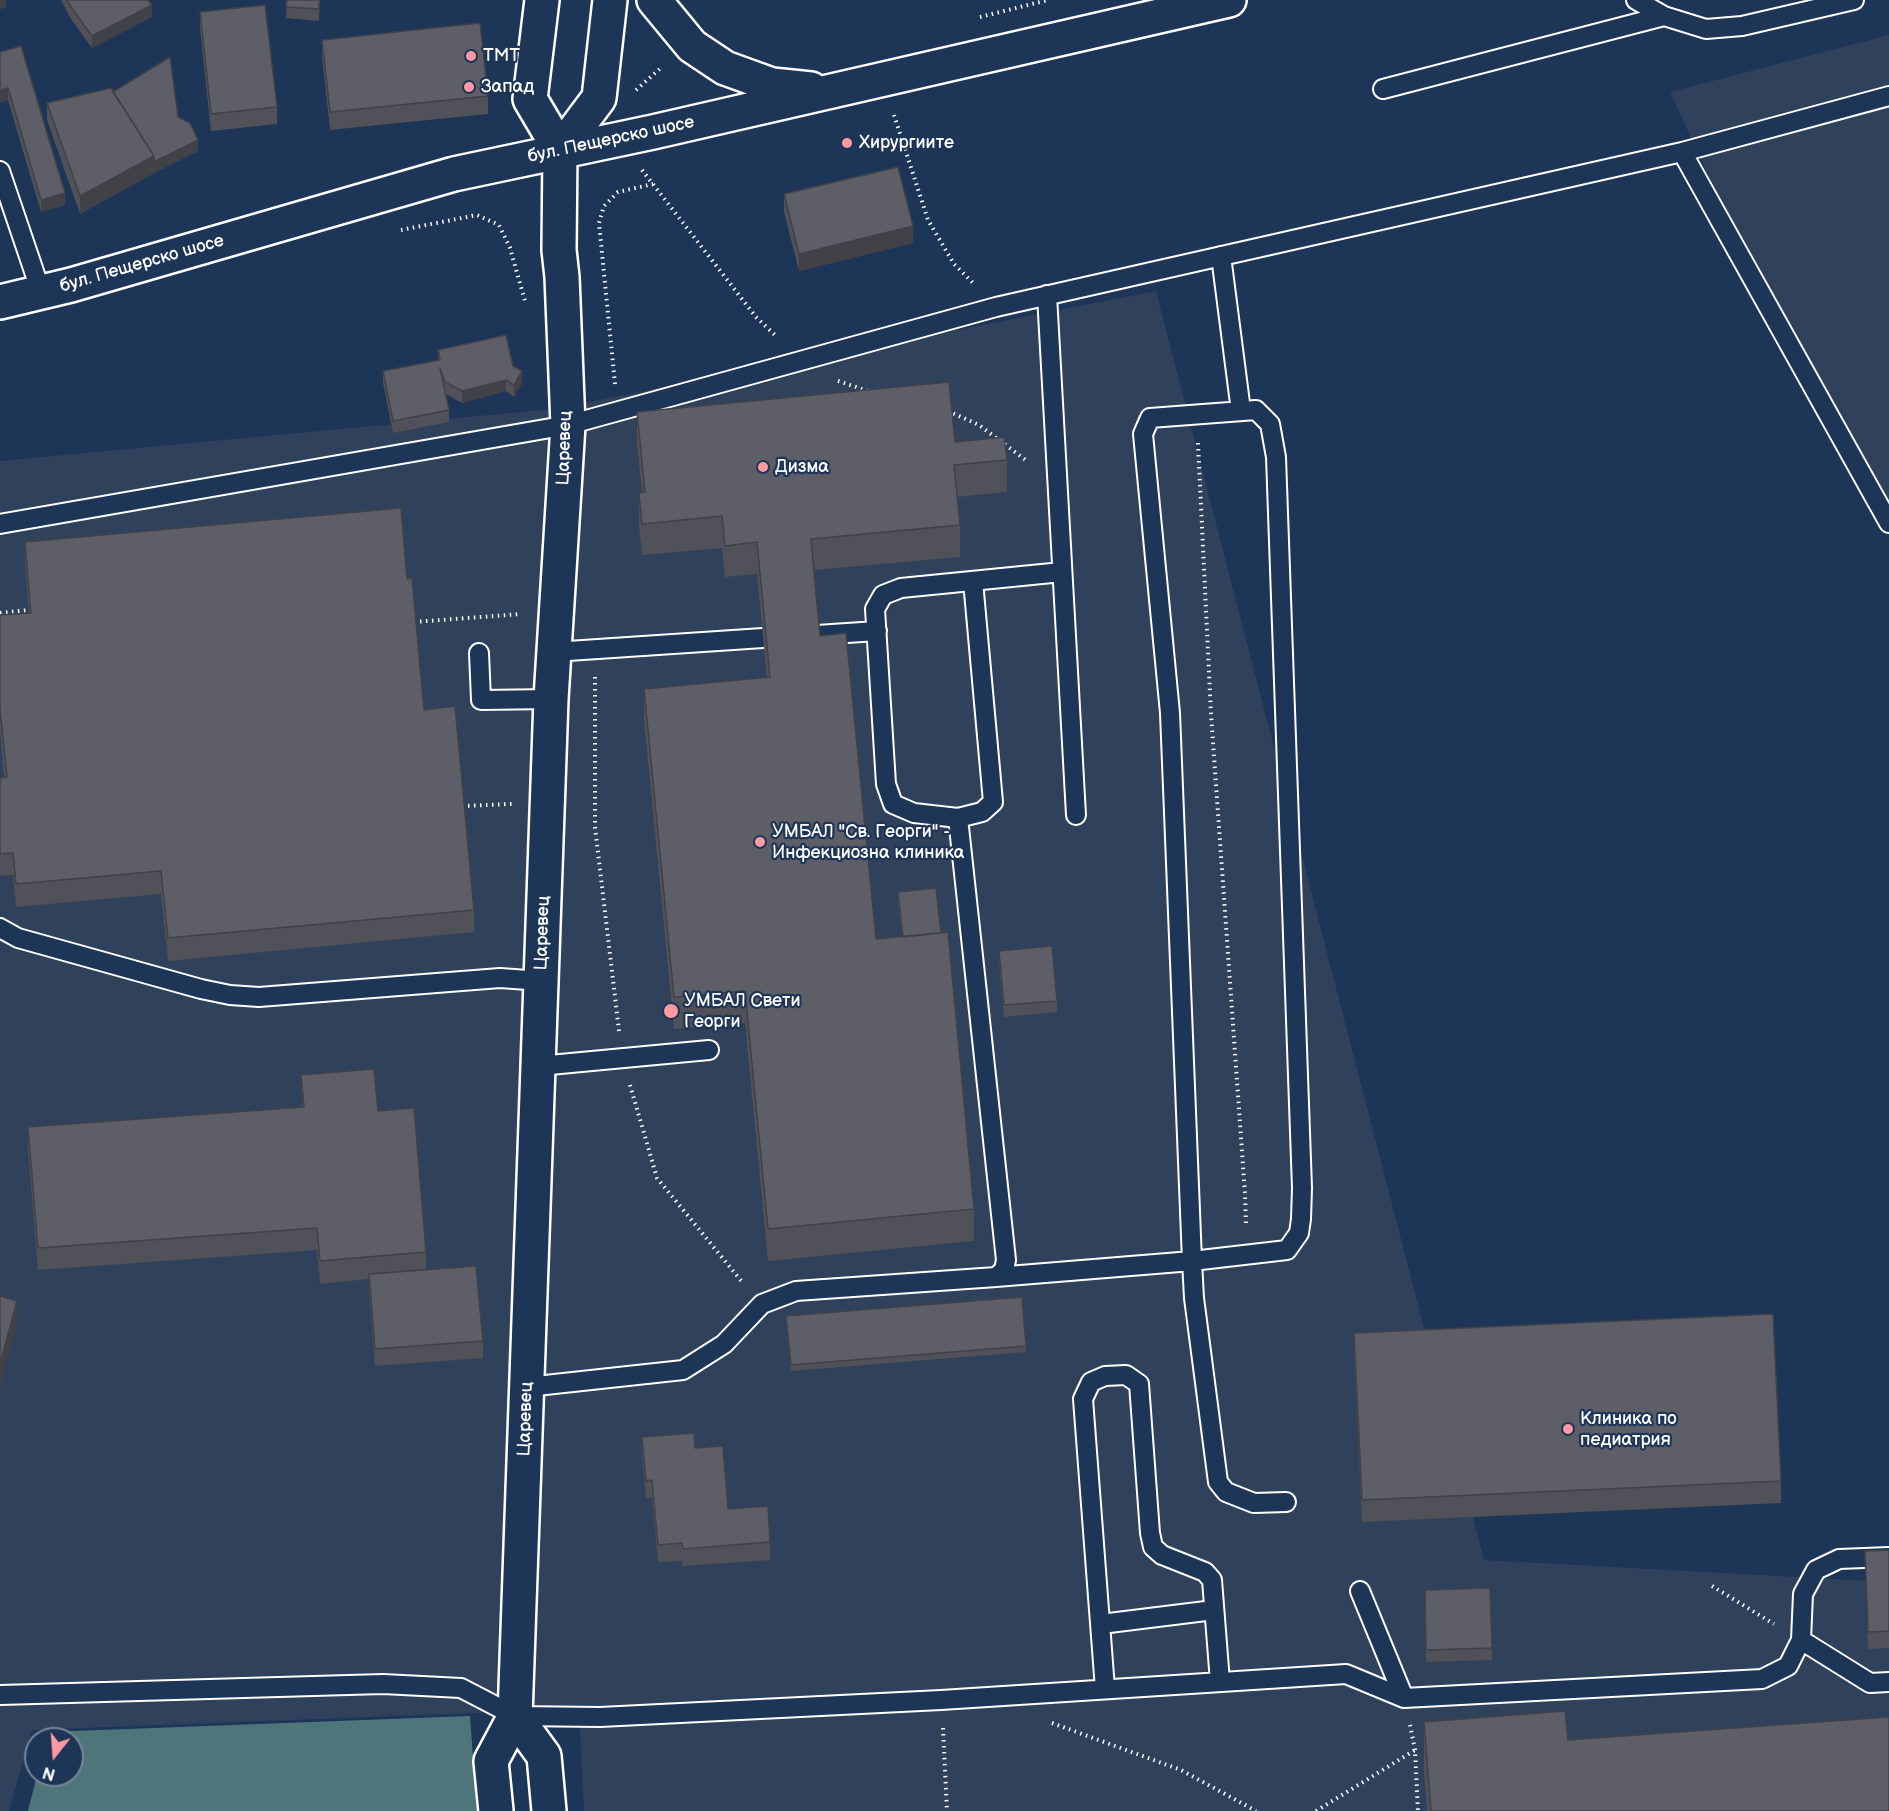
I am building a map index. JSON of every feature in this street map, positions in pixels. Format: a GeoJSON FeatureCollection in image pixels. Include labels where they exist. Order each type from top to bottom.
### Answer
{"type":"FeatureCollection","features":[{"type":"Feature","properties":{"kind":"main road"},"geometry":{"type":"LineString","coordinates":[[542,0],[530,99],[560,150],[599,98],[610,0]]}},
{"type":"Feature","properties":{"kind":"main road"},"geometry":{"type":"LineString","coordinates":[[654,0],[693,46],[725,68],[772,85],[834,91]]}},
{"type":"Feature","properties":{"kind":"main road","name":"бул. Пещерско шосе"},"geometry":{"type":"LineString","coordinates":[[0,302],[93,279],[454,174],[653,132],[1228,0]]}},
{"type":"Feature","properties":{"kind":"main road","name":"Царевец"},"geometry":{"type":"LineString","coordinates":[[496,1811],[491,1761],[516,1716],[551,699],[568,425],[559,250],[560,150]]}},
{"type":"Feature","properties":{"kind":"main road"},"geometry":{"type":"LineString","coordinates":[[516,1716],[544,1756],[549,1811]]}},
{"type":"Feature","properties":{"kind":"lane"},"geometry":{"type":"LineString","coordinates":[[1636,0],[1664,16],[1706,29],[1743,26],[1854,0]]}},
{"type":"Feature","properties":{"kind":"lane"},"geometry":{"type":"LineString","coordinates":[[1383,89],[1664,16]]}},
{"type":"Feature","properties":{"kind":"lane"},"geometry":{"type":"LineString","coordinates":[[0,524],[568,425],[996,307],[1682,152],[1889,96]]}},
{"type":"Feature","properties":{"kind":"lane"},"geometry":{"type":"LineString","coordinates":[[1682,152],[1889,523]]}},
{"type":"Feature","properties":{"kind":"lane"},"geometry":{"type":"LineString","coordinates":[[0,171],[41,292]]}},
{"type":"Feature","properties":{"kind":"lane"},"geometry":{"type":"LineString","coordinates":[[1221,256],[1241,411]]}},
{"type":"Feature","properties":{"kind":"lane"},"geometry":{"type":"LineString","coordinates":[[1047,295],[1077,815]]}},
{"type":"Feature","properties":{"kind":"lane"},"geometry":{"type":"LineString","coordinates":[[527,1387],[683,1370],[724,1344],[762,1304],[796,1291],[1192,1261],[1287,1250],[1299,1233],[1302,1188],[1276,457],[1270,424],[1256,410],[1150,418],[1143,434],[1170,714],[1192,1261],[1194,1298],[1218,1482],[1226,1492],[1254,1503],[1286,1502]]}},
{"type":"Feature","properties":{"kind":"lane"},"geometry":{"type":"LineString","coordinates":[[973,580],[993,802],[982,812],[958,818],[914,813],[893,804],[886,784],[875,609],[883,595],[900,588],[973,580],[1062,572]]}},
{"type":"Feature","properties":{"kind":"lane"},"geometry":{"type":"LineString","coordinates":[[817,635],[876,630]]}},
{"type":"Feature","properties":{"kind":"lane"},"geometry":{"type":"LineString","coordinates":[[553,652],[763,638]]}},
{"type":"Feature","properties":{"kind":"lane"},"geometry":{"type":"LineString","coordinates":[[479,653],[481,700],[551,699]]}},
{"type":"Feature","properties":{"kind":"lane"},"geometry":{"type":"LineString","coordinates":[[958,818],[1006,1260],[1004,1270],[996,1276]]}},
{"type":"Feature","properties":{"kind":"lane"},"geometry":{"type":"LineString","coordinates":[[0,928],[18,938],[230,995],[259,997],[501,978],[542,981]]}},
{"type":"Feature","properties":{"kind":"lane"},"geometry":{"type":"LineString","coordinates":[[539,1066],[709,1050]]}},
{"type":"Feature","properties":{"kind":"lane"},"geometry":{"type":"LineString","coordinates":[[1105,1689],[1083,1399],[1091,1382],[1105,1376],[1126,1375],[1139,1384],[1153,1547],[1162,1555],[1205,1572],[1212,1580],[1220,1682]]}},
{"type":"Feature","properties":{"kind":"lane"},"geometry":{"type":"LineString","coordinates":[[0,1695],[383,1684],[461,1688],[516,1716],[611,1716],[941,1700],[1346,1674],[1404,1698],[1762,1679],[1788,1666],[1801,1640],[1803,1594],[1816,1570],[1839,1559],[1889,1557]]}},
{"type":"Feature","properties":{"kind":"lane"},"geometry":{"type":"LineString","coordinates":[[1360,1591],[1404,1698]]}},
{"type":"Feature","properties":{"kind":"lane"},"geometry":{"type":"LineString","coordinates":[[1101,1624],[1214,1610]]}},
{"type":"Feature","properties":{"kind":"lane"},"geometry":{"type":"LineString","coordinates":[[1801,1640],[1870,1683],[1889,1682]]}},
{"type":"Feature","properties":{"kind":"path"},"geometry":{"type":"LineString","coordinates":[[979,17],[1048,0]]}},
{"type":"Feature","properties":{"kind":"path"},"geometry":{"type":"LineString","coordinates":[[629,97],[669,62]]}},
{"type":"Feature","properties":{"kind":"path"},"geometry":{"type":"LineString","coordinates":[[882,80],[928,220],[954,264],[996,307]]}},
{"type":"Feature","properties":{"kind":"path"},"geometry":{"type":"LineString","coordinates":[[618,412],[599,223],[604,206],[618,192],[653,184]]}},
{"type":"Feature","properties":{"kind":"path"},"geometry":{"type":"LineString","coordinates":[[477,215],[499,225],[514,261]]}},
{"type":"Feature","properties":{"kind":"path"},"geometry":{"type":"LineString","coordinates":[[1196,415],[1211,714],[1245,1194],[1246,1254]]}},
{"type":"Feature","properties":{"kind":"path"},"geometry":{"type":"LineString","coordinates":[[0,613],[29,610]]}},
{"type":"Feature","properties":{"kind":"path"},"geometry":{"type":"LineString","coordinates":[[414,622],[556,611]]}},
{"type":"Feature","properties":{"kind":"path"},"geometry":{"type":"LineString","coordinates":[[595,649],[595,827],[622,1058],[657,1178],[762,1304]]}},
{"type":"Feature","properties":{"kind":"path"},"geometry":{"type":"LineString","coordinates":[[462,806],[547,803]]}},
{"type":"Feature","properties":{"kind":"path"},"geometry":{"type":"LineString","coordinates":[[1712,1586],[1801,1640]]}},
{"type":"Feature","properties":{"kind":"path"},"geometry":{"type":"LineString","coordinates":[[1404,1698],[1415,1750],[1418,1811]]}},
{"type":"Feature","properties":{"kind":"path"},"geometry":{"type":"LineString","coordinates":[[941,1700],[947,1811]]}},
{"type":"Feature","properties":{"kind":"path"},"geometry":{"type":"LineString","coordinates":[[1048,1721],[1181,1770],[1256,1811]]}},
{"type":"Feature","properties":{"kind":"path"},"geometry":{"type":"LineString","coordinates":[[1316,1811],[1415,1750]]}},
{"type":"Feature","properties":{"kind":"shaded area"},"geometry":{"type":"Polygon","coordinates":[[[1889,35],[1889,501],[1716,192],[1670,92],[1889,35]]]}},
{"type":"Feature","properties":{"kind":"shaded area","name":"УМБАЛ Свети Георги"},"geometry":{"type":"Polygon","coordinates":[[[1156,291],[1484,1560],[1889,1582],[1889,1811],[584,1811],[579,1709],[84,1728],[24,1727],[24,1758],[9,1811],[0,1811],[0,461],[553,409],[1156,291]]]}},
{"type":"Feature","properties":{"kind":"green space"},"geometry":{"type":"Polygon","coordinates":[[[470,1716],[477,1811],[28,1811],[34,1787],[84,1787],[84,1731],[470,1716]]]}},
{"type":"Feature","properties":{"kind":"building"},"geometry":{"type":"Polygon","coordinates":[[[67,0],[148,0],[152,5],[92,36],[67,0]]]}},
{"type":"Feature","properties":{"kind":"building"},"geometry":{"type":"Polygon","coordinates":[[[287,0],[319,0],[319,9],[286,7],[287,0]]]}},
{"type":"Feature","properties":{"kind":"building"},"geometry":{"type":"Polygon","coordinates":[[[265,5],[277,107],[211,114],[200,12],[265,5]]]}},
{"type":"Feature","properties":{"kind":"building"},"geometry":{"type":"Polygon","coordinates":[[[480,23],[488,96],[330,112],[322,40],[480,23]]]}},
{"type":"Feature","properties":{"kind":"building"},"geometry":{"type":"Polygon","coordinates":[[[21,46],[65,193],[41,200],[8,88],[0,90],[0,52],[21,46]]]}},
{"type":"Feature","properties":{"kind":"building"},"geometry":{"type":"Polygon","coordinates":[[[170,57],[178,117],[190,123],[198,140],[154,162],[154,156],[113,92],[170,57]]]}},
{"type":"Feature","properties":{"kind":"building"},"geometry":{"type":"Polygon","coordinates":[[[111,88],[154,156],[80,196],[47,103],[111,88]]]}},
{"type":"Feature","properties":{"kind":"building"},"geometry":{"type":"Polygon","coordinates":[[[898,167],[913,226],[799,254],[784,194],[898,167]]]}},
{"type":"Feature","properties":{"kind":"building"},"geometry":{"type":"Polygon","coordinates":[[[506,335],[513,366],[522,371],[514,385],[506,380],[462,391],[445,382],[440,368],[449,410],[393,421],[383,371],[440,360],[438,350],[506,335]]]}},
{"type":"Feature","properties":{"kind":"building","name":"УМБАЛ \"Св. Георги\" - Инфекциозна клиника"},"geometry":{"type":"Polygon","coordinates":[[[949,382],[955,442],[1004,437],[1007,460],[954,465],[960,525],[811,539],[820,636],[846,633],[876,939],[948,932],[974,1209],[768,1229],[745,991],[674,997],[644,689],[770,677],[757,542],[725,546],[722,516],[642,524],[639,493],[645,492],[637,412],[949,382]]]}},
{"type":"Feature","properties":{"kind":"building"},"geometry":{"type":"Polygon","coordinates":[[[401,508],[407,579],[412,578],[424,710],[455,706],[474,910],[168,938],[161,871],[16,884],[13,853],[0,854],[0,778],[7,777],[0,709],[0,615],[31,613],[25,542],[401,508]]]}},
{"type":"Feature","properties":{"kind":"building"},"geometry":{"type":"Polygon","coordinates":[[[936,888],[941,933],[903,937],[898,892],[936,888]]]}},
{"type":"Feature","properties":{"kind":"building"},"geometry":{"type":"Polygon","coordinates":[[[1052,946],[1057,1001],[1004,1005],[999,951],[1052,946]]]}},
{"type":"Feature","properties":{"kind":"building"},"geometry":{"type":"Polygon","coordinates":[[[374,1069],[378,1111],[414,1108],[426,1252],[320,1261],[317,1228],[38,1248],[28,1127],[304,1107],[301,1075],[374,1069]]]}},
{"type":"Feature","properties":{"kind":"building"},"geometry":{"type":"Polygon","coordinates":[[[476,1266],[483,1341],[375,1349],[369,1274],[476,1266]]]}},
{"type":"Feature","properties":{"kind":"building"},"geometry":{"type":"Polygon","coordinates":[[[0,1296],[17,1301],[0,1364],[0,1296]]]}},
{"type":"Feature","properties":{"kind":"building"},"geometry":{"type":"Polygon","coordinates":[[[1022,1297],[1026,1346],[791,1365],[786,1316],[1022,1297]]]}},
{"type":"Feature","properties":{"kind":"building","name":"Клиника по педиатрия"},"geometry":{"type":"Polygon","coordinates":[[[1773,1314],[1781,1481],[1362,1500],[1354,1333],[1773,1314]]]}},
{"type":"Feature","properties":{"kind":"building"},"geometry":{"type":"Polygon","coordinates":[[[694,1433],[695,1448],[723,1446],[728,1509],[768,1506],[770,1542],[683,1549],[682,1543],[658,1545],[652,1480],[646,1481],[642,1437],[694,1433]]]}},
{"type":"Feature","properties":{"kind":"building"},"geometry":{"type":"Polygon","coordinates":[[[1889,1550],[1889,1631],[1868,1632],[1865,1551],[1889,1550]]]}},
{"type":"Feature","properties":{"kind":"building"},"geometry":{"type":"Polygon","coordinates":[[[1490,1588],[1492,1648],[1426,1650],[1425,1590],[1490,1588]]]}},
{"type":"Feature","properties":{"kind":"building"},"geometry":{"type":"Polygon","coordinates":[[[1565,1711],[1568,1740],[1889,1717],[1889,1811],[1431,1811],[1424,1722],[1565,1711]]]}},
{"type":"Feature","properties":{"kind":"place","name":"TMT"},"geometry":{"type":"Point","coordinates":[471,56]}},
{"type":"Feature","properties":{"kind":"place","name":"Запад"},"geometry":{"type":"Point","coordinates":[469,87]}},
{"type":"Feature","properties":{"kind":"place","name":"Хирургиите"},"geometry":{"type":"Point","coordinates":[847,143]}},
{"type":"Feature","properties":{"kind":"place","name":"Дизма"},"geometry":{"type":"Point","coordinates":[763,467]}},
{"type":"Feature","properties":{"kind":"place","name":"УМБАЛ \"Св. Георги\" - Инфекциозна клиника"},"geometry":{"type":"Point","coordinates":[760,842]}},
{"type":"Feature","properties":{"kind":"place","name":"УМБАЛ Свети Георги"},"geometry":{"type":"Point","coordinates":[671,1011]}},
{"type":"Feature","properties":{"kind":"place","name":"Клиника по педиатрия"},"geometry":{"type":"Point","coordinates":[1568,1429]}}]}
